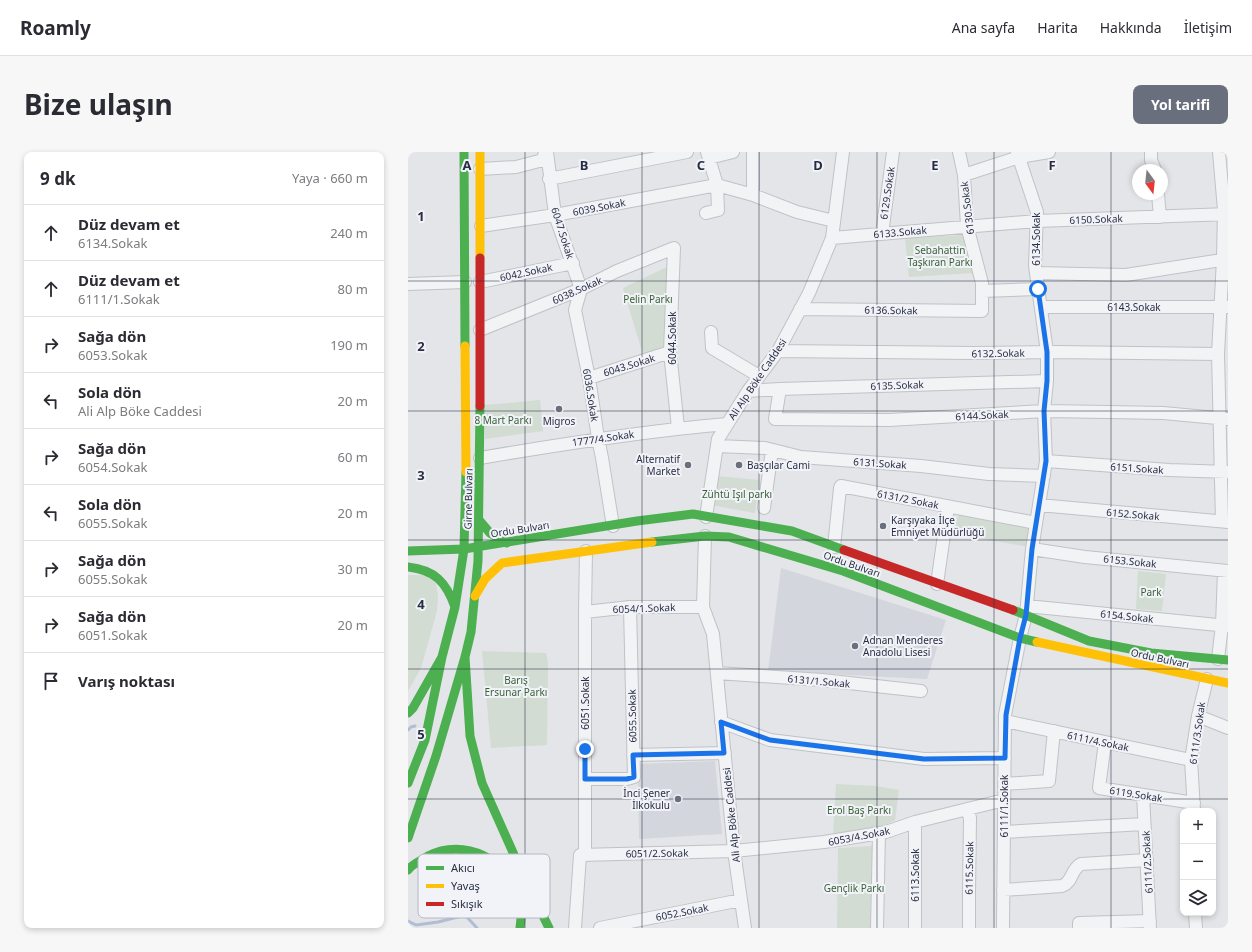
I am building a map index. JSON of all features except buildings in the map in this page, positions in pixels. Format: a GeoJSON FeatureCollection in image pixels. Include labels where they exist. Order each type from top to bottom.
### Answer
{"type":"FeatureCollection","features":[{"type":"Feature","properties":{"kind":"main road"},"geometry":{"type":"LineString","coordinates":[[465,152],[480,170]]}},
{"type":"Feature","properties":{"kind":"main road","name":"Girne Bulvarı"},"geometry":{"type":"LineString","coordinates":[[408,783],[425,740],[442,657],[455,607],[464,549],[466,483],[465,152]]}},
{"type":"Feature","properties":{"kind":"main road","name":"Girne Bulvarı"},"geometry":{"type":"LineString","coordinates":[[408,838],[436,756],[465,657],[471,632],[475,596],[478,547],[480,458],[480,152]]}},
{"type":"Feature","properties":{"kind":"main road","name":"Ordu Bulvarı"},"geometry":{"type":"LineString","coordinates":[[408,551],[464,549],[637,521],[693,514],[792,532],[937,584],[1026,610],[1089,641],[1151,653],[1223,660]]}},
{"type":"Feature","properties":{"kind":"main road"},"geometry":{"type":"LineString","coordinates":[[478,520],[490,532],[507,543]]}},
{"type":"Feature","properties":{"kind":"main road","name":"Ordu Bulvarı"},"geometry":{"type":"LineString","coordinates":[[475,596],[485,579],[502,563],[706,536],[729,537],[843,571],[1020,638],[1228,683]]}},
{"type":"Feature","properties":{"kind":"main road"},"geometry":{"type":"LineString","coordinates":[[408,567],[426,570],[435,575],[444,583],[451,594],[455,607]]}},
{"type":"Feature","properties":{"kind":"main road"},"geometry":{"type":"LineString","coordinates":[[408,713],[413,708],[442,657]]}},
{"type":"Feature","properties":{"kind":"main road"},"geometry":{"type":"LineString","coordinates":[[465,657],[470,736],[482,783],[514,854]]}},
{"type":"Feature","properties":{"kind":"main road"},"geometry":{"type":"LineString","coordinates":[[431,854],[459,848],[480,854]]}},
{"type":"Feature","properties":{"kind":"main road"},"geometry":{"type":"LineString","coordinates":[[408,870],[418,862]]}},
{"type":"Feature","properties":{"kind":"main road"},"geometry":{"type":"LineString","coordinates":[[520,928],[521,918]]}},
{"type":"Feature","properties":{"kind":"main road"},"geometry":{"type":"LineString","coordinates":[[544,918],[549,928]]}},
{"type":"Feature","properties":{"kind":"street"},"geometry":{"type":"LineString","coordinates":[[480,170],[516,167],[543,160],[546,152]]}},
{"type":"Feature","properties":{"kind":"street","name":"6047.Sokak"},"geometry":{"type":"LineString","coordinates":[[546,152],[555,215],[582,289]]}},
{"type":"Feature","properties":{"kind":"street"},"geometry":{"type":"LineString","coordinates":[[550,179],[687,152]]}},
{"type":"Feature","properties":{"kind":"street"},"geometry":{"type":"LineString","coordinates":[[706,213],[718,210],[717,185],[708,155],[733,152]]}},
{"type":"Feature","properties":{"kind":"street"},"geometry":{"type":"LineString","coordinates":[[753,195],[754,152]]}},
{"type":"Feature","properties":{"kind":"street","name":"Ali Alp Böke Caddesi"},"geometry":{"type":"LineString","coordinates":[[706,517],[718,439],[748,391],[778,351],[809,293],[832,238],[843,152]]}},
{"type":"Feature","properties":{"kind":"street","name":"6129.Sokak"},"geometry":{"type":"LineString","coordinates":[[882,234],[893,152]]}},
{"type":"Feature","properties":{"kind":"street","name":"6130.Sokak"},"geometry":{"type":"LineString","coordinates":[[959,152],[964,175],[967,226],[982,283],[982,311]]}},
{"type":"Feature","properties":{"kind":"street"},"geometry":{"type":"LineString","coordinates":[[964,175],[1018,155],[1049,152]]}},
{"type":"Feature","properties":{"kind":"street"},"geometry":{"type":"LineString","coordinates":[[1151,152],[1153,164]]}},
{"type":"Feature","properties":{"kind":"street"},"geometry":{"type":"LineString","coordinates":[[1219,152],[1226,214],[1224,339],[1218,354],[1223,383],[1225,522]]}},
{"type":"Feature","properties":{"kind":"street","name":"6134.Sokak"},"geometry":{"type":"LineString","coordinates":[[1018,155],[1037,212],[1035,266],[1047,352],[1047,381],[1044,411],[1046,461],[1032,549],[1026,610],[1020,638]]}},
{"type":"Feature","properties":{"kind":"street","name":"6039.Sokak"},"geometry":{"type":"LineString","coordinates":[[480,226],[555,215],[717,185],[753,195],[797,212],[834,221]]}},
{"type":"Feature","properties":{"kind":"street"},"geometry":{"type":"LineString","coordinates":[[1159,200],[1160,217]]}},
{"type":"Feature","properties":{"kind":"street","name":"6150.Sokak"},"geometry":{"type":"LineString","coordinates":[[967,226],[1037,221],[1226,214]]}},
{"type":"Feature","properties":{"kind":"street","name":"6133.Sokak"},"geometry":{"type":"LineString","coordinates":[[832,238],[967,226]]}},
{"type":"Feature","properties":{"kind":"street","name":"6038.Sokak"},"geometry":{"type":"LineString","coordinates":[[480,330],[582,289],[617,271],[674,248]]}},
{"type":"Feature","properties":{"kind":"street","name":"6044.Sokak"},"geometry":{"type":"LineString","coordinates":[[674,248],[670,352],[678,428]]}},
{"type":"Feature","properties":{"kind":"street"},"geometry":{"type":"LineString","coordinates":[[1036,273],[1126,275],[1226,259]]}},
{"type":"Feature","properties":{"kind":"street","name":"6042.Sokak"},"geometry":{"type":"LineString","coordinates":[[480,282],[573,263]]}},
{"type":"Feature","properties":{"kind":"street"},"geometry":{"type":"LineString","coordinates":[[408,284],[465,282]]}},
{"type":"Feature","properties":{"kind":"street","name":"6036.Sokak"},"geometry":{"type":"LineString","coordinates":[[582,289],[575,310],[589,378],[613,526]]}},
{"type":"Feature","properties":{"kind":"street"},"geometry":{"type":"LineString","coordinates":[[982,291],[1038,289]]}},
{"type":"Feature","properties":{"kind":"street","name":"6143.Sokak"},"geometry":{"type":"LineString","coordinates":[[1040,307],[1224,307]]}},
{"type":"Feature","properties":{"kind":"street","name":"6136.Sokak"},"geometry":{"type":"LineString","coordinates":[[800,309],[982,311]]}},
{"type":"Feature","properties":{"kind":"street"},"geometry":{"type":"LineString","coordinates":[[711,332],[712,348],[759,376]]}},
{"type":"Feature","properties":{"kind":"street","name":"6132.Sokak"},"geometry":{"type":"LineString","coordinates":[[778,351],[1218,354]]}},
{"type":"Feature","properties":{"kind":"street","name":"6043.Sokak"},"geometry":{"type":"LineString","coordinates":[[589,378],[670,352]]}},
{"type":"Feature","properties":{"kind":"street","name":"6135.Sokak"},"geometry":{"type":"LineString","coordinates":[[748,391],[1047,381]]}},
{"type":"Feature","properties":{"kind":"street","name":"6144.Sokak"},"geometry":{"type":"LineString","coordinates":[[780,389],[775,419],[889,420],[1044,411],[1163,414],[1224,419]]}},
{"type":"Feature","properties":{"kind":"street","name":"1777/4.Sokak"},"geometry":{"type":"LineString","coordinates":[[480,458],[598,438],[678,428],[727,424]]}},
{"type":"Feature","properties":{"kind":"street","name":"6131.Sokak"},"geometry":{"type":"LineString","coordinates":[[717,446],[765,448],[801,457],[921,466],[989,474],[1044,476]]}},
{"type":"Feature","properties":{"kind":"street"},"geometry":{"type":"LineString","coordinates":[[764,508],[772,450]]}},
{"type":"Feature","properties":{"kind":"street","name":"6151.Sokak"},"geometry":{"type":"LineString","coordinates":[[1046,461],[1169,470],[1224,471]]}},
{"type":"Feature","properties":{"kind":"street","name":"6131/2 Sokak"},"geometry":{"type":"LineString","coordinates":[[834,547],[841,486],[1036,523]]}},
{"type":"Feature","properties":{"kind":"street","name":"6152.Sokak"},"geometry":{"type":"LineString","coordinates":[[1039,505],[1225,522]]}},
{"type":"Feature","properties":{"kind":"street"},"geometry":{"type":"LineString","coordinates":[[937,584],[948,507]]}},
{"type":"Feature","properties":{"kind":"street","name":"Ali Alp Böke Caddesi"},"geometry":{"type":"LineString","coordinates":[[706,536],[702,607],[713,634],[734,851],[745,928]]}},
{"type":"Feature","properties":{"kind":"street","name":"6153.Sokak"},"geometry":{"type":"LineString","coordinates":[[1032,549],[1085,557],[1226,571]]}},
{"type":"Feature","properties":{"kind":"street","name":"6051.Sokak"},"geometry":{"type":"LineString","coordinates":[[575,928],[582,855],[585,779],[586,551]]}},
{"type":"Feature","properties":{"kind":"street"},"geometry":{"type":"LineString","coordinates":[[1223,660],[1226,571]]}},
{"type":"Feature","properties":{"kind":"street","name":"6054/1.Sokak"},"geometry":{"type":"LineString","coordinates":[[585,612],[630,607],[702,607]]}},
{"type":"Feature","properties":{"kind":"street","name":"6055.Sokak"},"geometry":{"type":"LineString","coordinates":[[585,779],[627,779],[634,777],[630,607]]}},
{"type":"Feature","properties":{"kind":"street","name":"6154.Sokak"},"geometry":{"type":"LineString","coordinates":[[1026,610],[1225,626]]}},
{"type":"Feature","properties":{"kind":"street","name":"6111/1.Sokak"},"geometry":{"type":"LineString","coordinates":[[1003,928],[1006,715],[1020,638]]}},
{"type":"Feature","properties":{"kind":"street","name":"6131/1.Sokak"},"geometry":{"type":"LineString","coordinates":[[717,673],[822,680],[921,691]]}},
{"type":"Feature","properties":{"kind":"street","name":"6111/3.Sokak"},"geometry":{"type":"LineString","coordinates":[[1194,807],[1192,760],[1198,716],[1207,679]]}},
{"type":"Feature","properties":{"kind":"street"},"geometry":{"type":"LineString","coordinates":[[1198,716],[1228,728]]}},
{"type":"Feature","properties":{"kind":"street","name":"6111/4.Sokak"},"geometry":{"type":"LineString","coordinates":[[1006,721],[1192,760]]}},
{"type":"Feature","properties":{"kind":"street"},"geometry":{"type":"LineString","coordinates":[[721,722],[770,740],[924,759],[1005,758]]}},
{"type":"Feature","properties":{"kind":"street"},"geometry":{"type":"LineString","coordinates":[[1004,784],[1050,781],[1054,731]]}},
{"type":"Feature","properties":{"kind":"street","name":"6119.Sokak"},"geometry":{"type":"LineString","coordinates":[[1104,742],[1099,788],[1143,795],[1194,807]]}},
{"type":"Feature","properties":{"kind":"street"},"geometry":{"type":"LineString","coordinates":[[633,755],[724,753]]}},
{"type":"Feature","properties":{"kind":"street","name":"6111/2.Sokak"},"geometry":{"type":"LineString","coordinates":[[1143,795],[1150,925]]}},
{"type":"Feature","properties":{"kind":"street","name":"6053/4.Sokak"},"geometry":{"type":"LineString","coordinates":[[734,851],[824,842],[879,833],[915,822],[1004,800]]}},
{"type":"Feature","properties":{"kind":"street","name":"6115.Sokak"},"geometry":{"type":"LineString","coordinates":[[967,809],[970,818],[969,928]]}},
{"type":"Feature","properties":{"kind":"street","name":"6113.Sokak"},"geometry":{"type":"LineString","coordinates":[[915,822],[915,928]]}},
{"type":"Feature","properties":{"kind":"street"},"geometry":{"type":"LineString","coordinates":[[1004,832],[1144,824]]}},
{"type":"Feature","properties":{"kind":"street"},"geometry":{"type":"LineString","coordinates":[[877,928],[879,833]]}},
{"type":"Feature","properties":{"kind":"street","name":"6051/2.Sokak"},"geometry":{"type":"LineString","coordinates":[[582,855],[734,851]]}},
{"type":"Feature","properties":{"kind":"street"},"geometry":{"type":"LineString","coordinates":[[1003,890],[1062,886],[1070,881],[1074,869],[1081,864],[1147,860]]}},
{"type":"Feature","properties":{"kind":"street","name":"6052.Sokak"},"geometry":{"type":"LineString","coordinates":[[600,928],[741,900]]}},
{"type":"Feature","properties":{"kind":"street"},"geometry":{"type":"LineString","coordinates":[[1195,916],[1196,928]]}},
{"type":"Feature","properties":{"kind":"street"},"geometry":{"type":"LineString","coordinates":[[1079,928],[1079,923],[1150,925]]}},
{"type":"Feature","properties":{"kind":"shaded area","name":"Adnan Menderes Anadolu Lisesi"},"geometry":{"type":"Polygon","coordinates":[[[781,568],[946,620],[927,679],[768,671],[781,568]]]}},
{"type":"Feature","properties":{"kind":"shaded area","name":"İnci Şener İlkokulu"},"geometry":{"type":"Polygon","coordinates":[[[715,761],[722,834],[639,839],[638,764],[715,761]]]}},
{"type":"Feature","properties":{"kind":"green space","name":"Sebahattin Taşkıran Parkı"},"geometry":{"type":"Polygon","coordinates":[[[963,235],[974,273],[909,277],[905,238],[963,235]]]}},
{"type":"Feature","properties":{"kind":"green space","name":"Pelin Parkı"},"geometry":{"type":"Polygon","coordinates":[[[671,265],[666,351],[643,355],[623,288],[671,265]]]}},
{"type":"Feature","properties":{"kind":"green space","name":"8 Mart Parkı"},"geometry":{"type":"Polygon","coordinates":[[[540,400],[543,431],[485,439],[485,405],[540,400]]]}},
{"type":"Feature","properties":{"kind":"green space","name":"Zühtü Işıl parkı"},"geometry":{"type":"Polygon","coordinates":[[[716,476],[759,480],[755,513],[711,505],[716,476]]]}},
{"type":"Feature","properties":{"kind":"green space"},"geometry":{"type":"Polygon","coordinates":[[[959,513],[1034,525],[1030,547],[953,534],[959,513]]]}},
{"type":"Feature","properties":{"kind":"green space","name":"Park"},"geometry":{"type":"Polygon","coordinates":[[[1138,571],[1166,574],[1162,611],[1136,609],[1138,571]]]}},
{"type":"Feature","properties":{"kind":"green space"},"geometry":{"type":"Polygon","coordinates":[[[408,575],[425,575],[436,583],[438,596],[437,611],[421,668],[408,691],[408,575]]]}},
{"type":"Feature","properties":{"kind":"green space","name":"Barış Ersunar Parkı"},"geometry":{"type":"Polygon","coordinates":[[[482,651],[546,653],[548,662],[547,745],[491,748],[482,651]]]}},
{"type":"Feature","properties":{"kind":"green space","name":"Erol Baş Parkı"},"geometry":{"type":"Polygon","coordinates":[[[836,784],[875,786],[899,790],[895,820],[880,828],[833,836],[836,784]]]}},
{"type":"Feature","properties":{"kind":"green space","name":"Gençlik Parkı"},"geometry":{"type":"Polygon","coordinates":[[[872,846],[870,928],[837,928],[838,848],[872,846]]]}},
{"type":"Feature","properties":{"kind":"waterway"},"geometry":{"type":"LineString","coordinates":[[408,730],[415,726]]}},
{"type":"Feature","properties":{"kind":"waterway"},"geometry":{"type":"LineString","coordinates":[[408,921],[416,925],[454,918]]}},
{"type":"Feature","properties":{"kind":"waterway"},"geometry":{"type":"LineString","coordinates":[[468,918],[477,928]]}},
{"type":"Feature","properties":{"kind":"traffic: fast"},"geometry":{"type":"LineString","coordinates":[[464,152],[465,346]]}},
{"type":"Feature","properties":{"kind":"traffic: fast"},"geometry":{"type":"LineString","coordinates":[[408,838],[436,756],[471,632],[478,561],[480,406]]}},
{"type":"Feature","properties":{"kind":"traffic: fast"},"geometry":{"type":"LineString","coordinates":[[408,783],[425,740],[442,657],[455,607],[464,549],[466,472]]}},
{"type":"Feature","properties":{"kind":"traffic: fast"},"geometry":{"type":"LineString","coordinates":[[408,551],[464,549],[637,521],[693,514],[792,531],[844,550]]}},
{"type":"Feature","properties":{"kind":"traffic: fast"},"geometry":{"type":"LineString","coordinates":[[479,520],[490,533],[507,543]]}},
{"type":"Feature","properties":{"kind":"traffic: fast"},"geometry":{"type":"LineString","coordinates":[[652,542],[705,536],[729,537],[843,571],[1020,638],[1037,642]]}},
{"type":"Feature","properties":{"kind":"traffic: fast"},"geometry":{"type":"LineString","coordinates":[[408,567],[425,571],[438,579],[448,591],[455,607]]}},
{"type":"Feature","properties":{"kind":"traffic: fast"},"geometry":{"type":"LineString","coordinates":[[1013,610],[1089,641],[1151,653],[1228,660]]}},
{"type":"Feature","properties":{"kind":"traffic: fast"},"geometry":{"type":"LineString","coordinates":[[408,713],[413,708],[442,657]]}},
{"type":"Feature","properties":{"kind":"traffic: fast"},"geometry":{"type":"LineString","coordinates":[[465,657],[470,736],[482,783],[514,854]]}},
{"type":"Feature","properties":{"kind":"traffic: fast"},"geometry":{"type":"LineString","coordinates":[[434,854],[456,849],[478,854]]}},
{"type":"Feature","properties":{"kind":"traffic: fast"},"geometry":{"type":"LineString","coordinates":[[408,870],[418,862]]}},
{"type":"Feature","properties":{"kind":"traffic: fast"},"geometry":{"type":"LineString","coordinates":[[520,928],[521,918]]}},
{"type":"Feature","properties":{"kind":"traffic: fast"},"geometry":{"type":"LineString","coordinates":[[544,918],[549,928]]}},
{"type":"Feature","properties":{"kind":"traffic: slow"},"geometry":{"type":"LineString","coordinates":[[480,152],[480,258]]}},
{"type":"Feature","properties":{"kind":"traffic: slow"},"geometry":{"type":"LineString","coordinates":[[465,346],[466,472]]}},
{"type":"Feature","properties":{"kind":"traffic: slow"},"geometry":{"type":"LineString","coordinates":[[475,596],[485,579],[502,563],[652,542]]}},
{"type":"Feature","properties":{"kind":"traffic: slow"},"geometry":{"type":"LineString","coordinates":[[1037,642],[1228,683]]}},
{"type":"Feature","properties":{"kind":"traffic: jam"},"geometry":{"type":"LineString","coordinates":[[480,258],[480,406]]}},
{"type":"Feature","properties":{"kind":"traffic: jam"},"geometry":{"type":"LineString","coordinates":[[844,550],[1013,610]]}},
{"type":"Feature","properties":{"kind":"place","name":"Migros"},"geometry":{"type":"Point","coordinates":[559,409]}},
{"type":"Feature","properties":{"kind":"place","name":"Alternatif Market"},"geometry":{"type":"Point","coordinates":[688,465]}},
{"type":"Feature","properties":{"kind":"place","name":"Başçılar Cami"},"geometry":{"type":"Point","coordinates":[739,465]}},
{"type":"Feature","properties":{"kind":"place","name":"Karşıyaka İlçe Emniyet Müdürlüğü"},"geometry":{"type":"Point","coordinates":[883,526]}},
{"type":"Feature","properties":{"kind":"place","name":"Adnan Menderes Anadolu Lisesi"},"geometry":{"type":"Point","coordinates":[855,646]}},
{"type":"Feature","properties":{"kind":"place","name":"İnci Şener İlkokulu"},"geometry":{"type":"Point","coordinates":[678,799]}},
{"type":"Feature","properties":{"kind":"route"},"geometry":{"type":"LineString","coordinates":[[585,749],[585,779],[627,779],[634,777],[633,755],[724,753],[721,722],[770,740],[924,759],[1005,758],[1006,715],[1020,638],[1026,615],[1032,549],[1046,461],[1044,411],[1047,381],[1047,352],[1038,289]]}}]}
